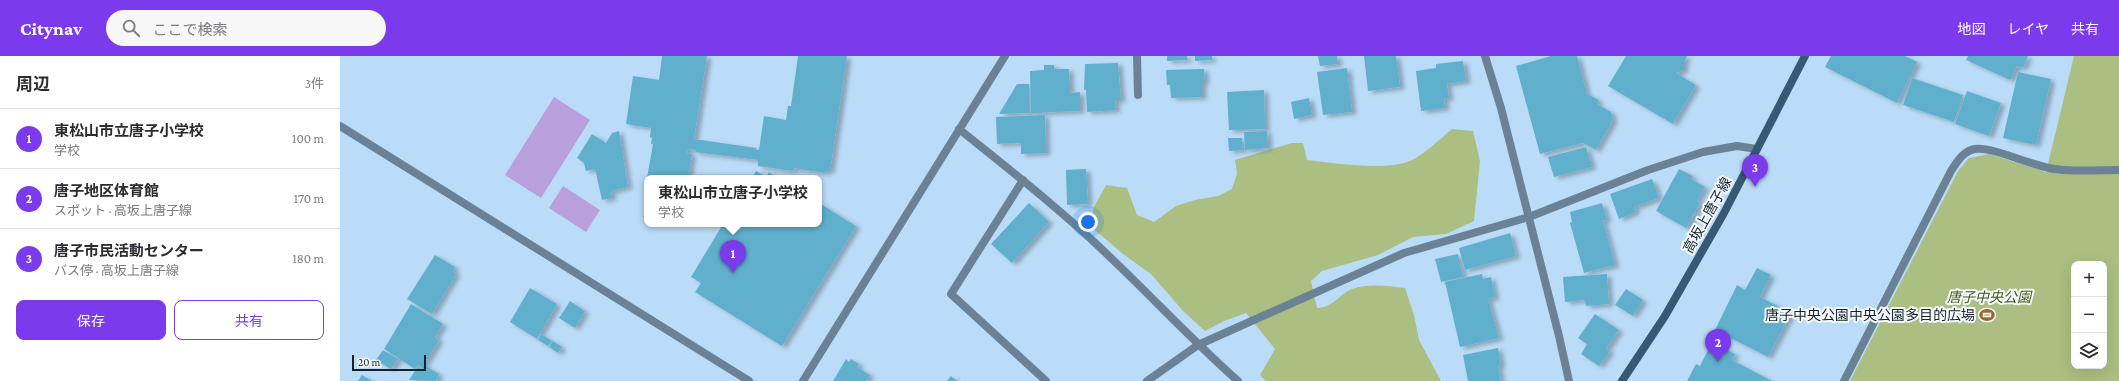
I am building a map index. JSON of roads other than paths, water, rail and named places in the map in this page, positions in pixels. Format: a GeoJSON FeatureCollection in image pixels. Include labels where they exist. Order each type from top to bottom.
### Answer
{"type":"FeatureCollection","features":[{"type":"Feature","properties":{"kind":"main road","name":"高坂上唐子線"},"geometry":{"type":"LineString","coordinates":[[1622,381],[1665,316],[1724,213],[1805,56]]}},
{"type":"Feature","properties":{"kind":"street"},"geometry":{"type":"LineString","coordinates":[[803,381],[1005,56]]}},
{"type":"Feature","properties":{"kind":"street"},"geometry":{"type":"LineString","coordinates":[[1137,56],[1138,95]]}},
{"type":"Feature","properties":{"kind":"street"},"geometry":{"type":"LineString","coordinates":[[1485,56],[1501,108],[1569,381]]}},
{"type":"Feature","properties":{"kind":"street"},"geometry":{"type":"LineString","coordinates":[[340,126],[749,381]]}},
{"type":"Feature","properties":{"kind":"street"},"geometry":{"type":"LineString","coordinates":[[959,129],[1022,180],[1111,258],[1198,345],[1238,381]]}},
{"type":"Feature","properties":{"kind":"street"},"geometry":{"type":"LineString","coordinates":[[1146,381],[1198,345],[1404,253],[1529,217],[1648,170],[1703,152],[1737,146],[1757,149]]}},
{"type":"Feature","properties":{"kind":"street"},"geometry":{"type":"LineString","coordinates":[[1844,381],[1951,171],[1964,153],[1975,149],[1992,151],[2023,162],[2054,169],[2119,170]]}},
{"type":"Feature","properties":{"kind":"street"},"geometry":{"type":"LineString","coordinates":[[1022,180],[951,294],[1046,381]]}},
{"type":"Feature","properties":{"kind":"place","name":"唐子市民活動センター"},"geometry":{"type":"Point","coordinates":[1755,187]}},
{"type":"Feature","properties":{"kind":"place","name":"東松山市立唐子小学校"},"geometry":{"type":"Point","coordinates":[733,273]}},
{"type":"Feature","properties":{"kind":"place","name":"唐子中央公園中央公園多目的広場"},"geometry":{"type":"Point","coordinates":[1987,315]}},
{"type":"Feature","properties":{"kind":"place","name":"唐子地区体育館"},"geometry":{"type":"Point","coordinates":[1718,362]}},
{"type":"Feature","properties":{"kind":"park label","name":"唐子中央公園"},"geometry":{"type":"Point","coordinates":[1989,297]}}]}
